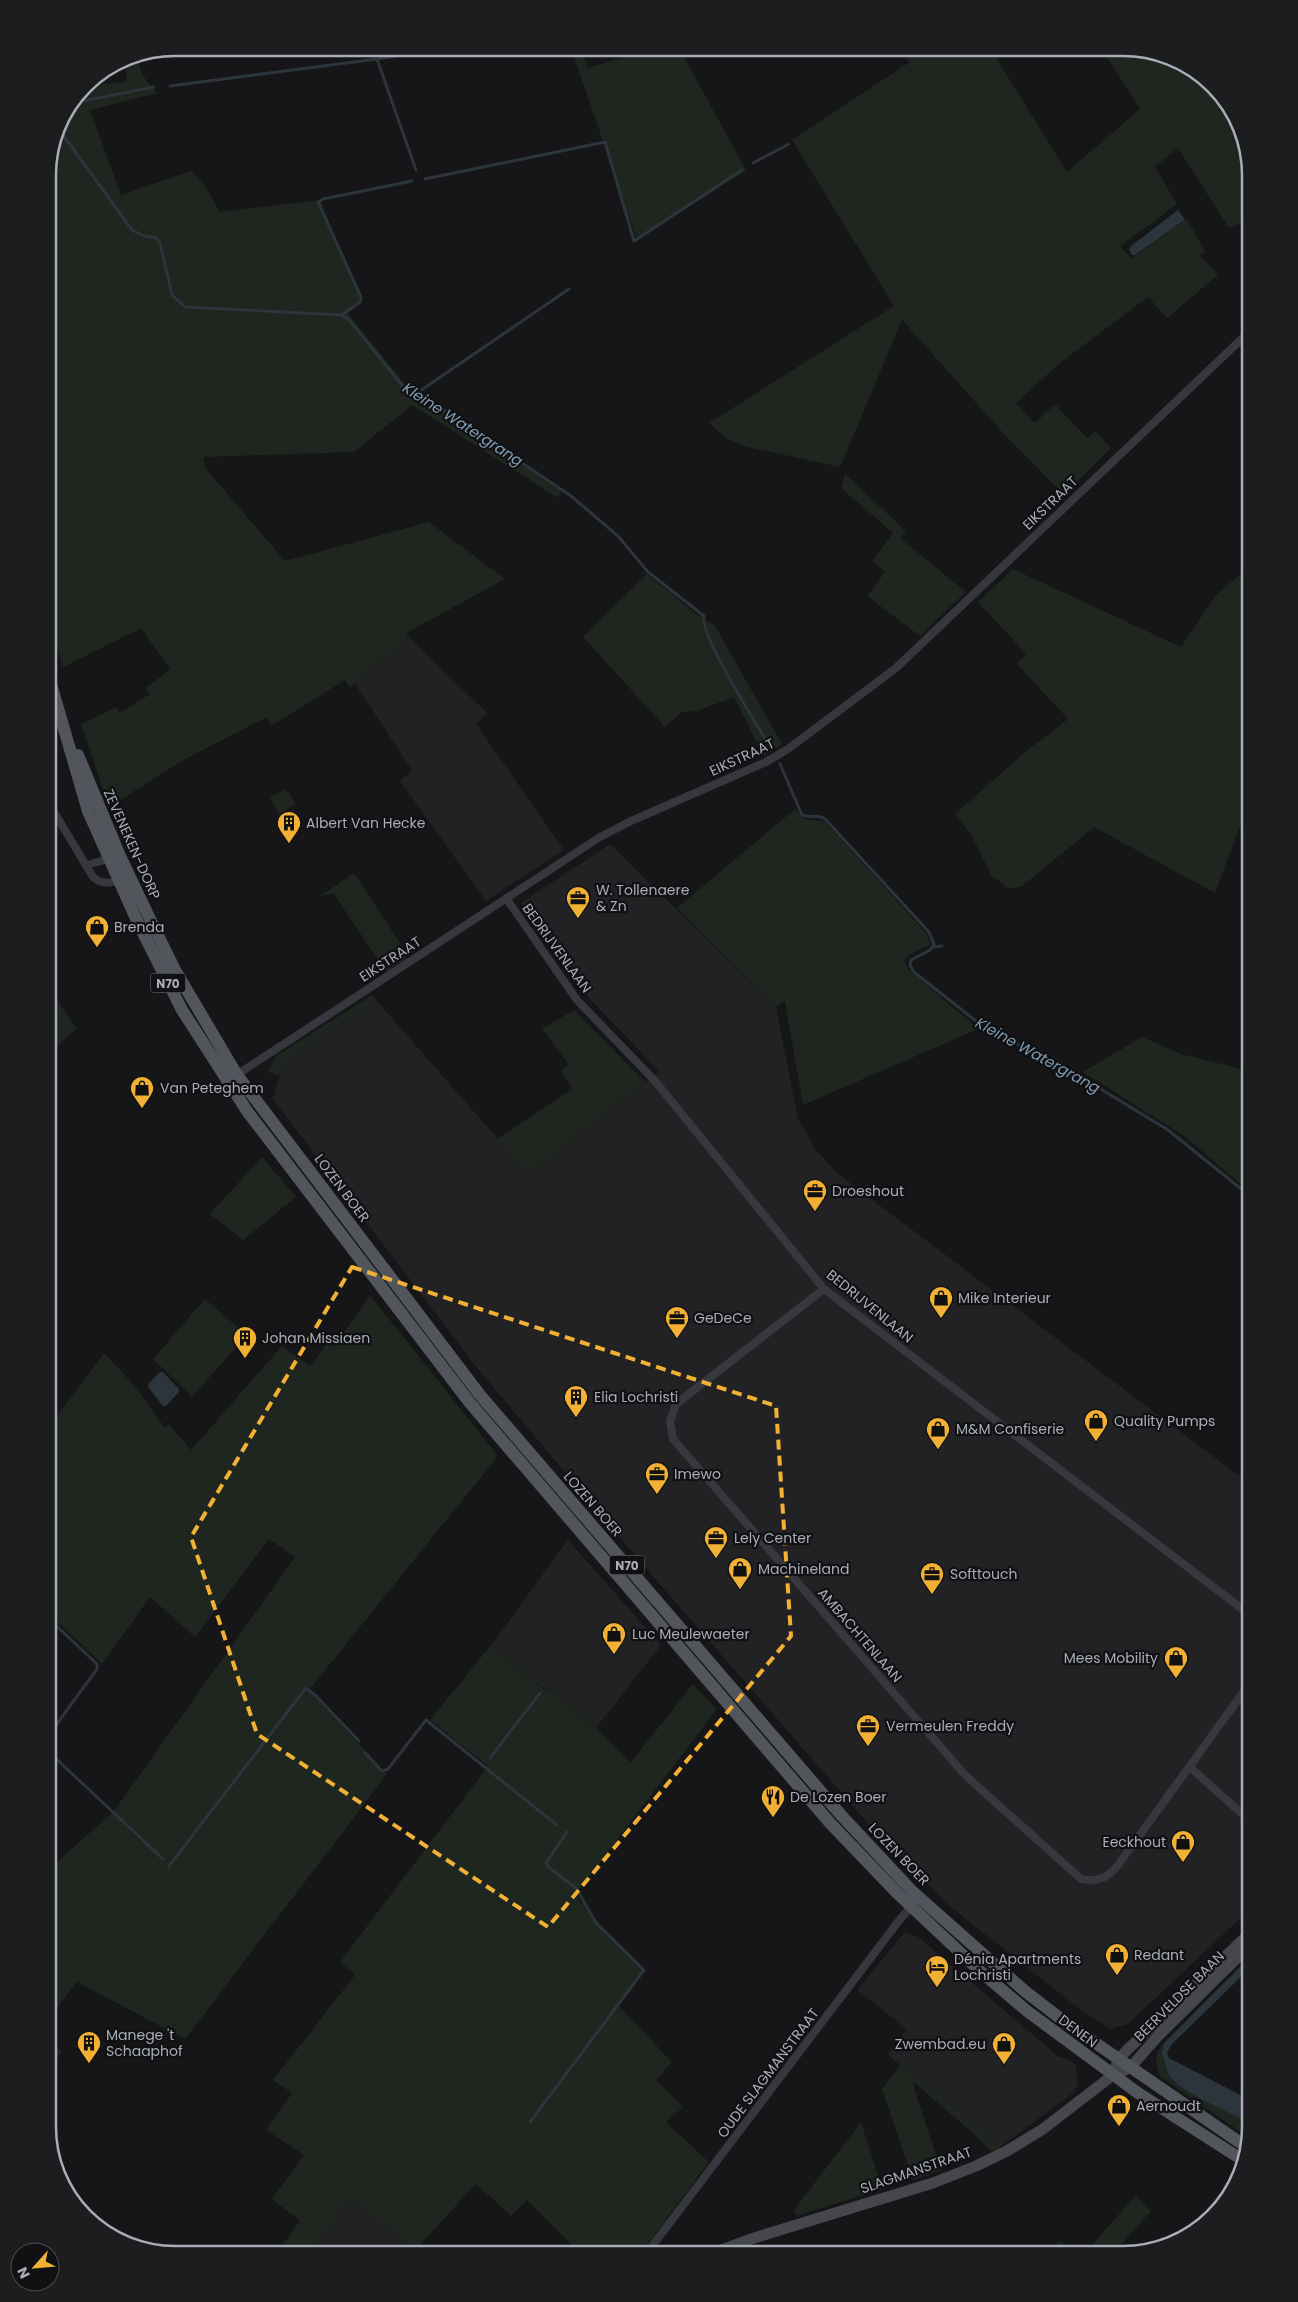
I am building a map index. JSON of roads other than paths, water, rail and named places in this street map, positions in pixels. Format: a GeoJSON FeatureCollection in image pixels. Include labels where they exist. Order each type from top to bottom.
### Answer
{"type":"FeatureCollection","features":[{"type":"Feature","properties":{"kind":"main road","name":"ZEVENEKEN-DORP"},"geometry":{"type":"LineString","coordinates":[[57,705],[63,727],[74,745],[114,858],[232,1078]]}},
{"type":"Feature","properties":{"kind":"main road","name":"LOZEN BOER"},"geometry":{"type":"LineString","coordinates":[[232,1078],[470,1403],[830,1823],[911,1907]]}},
{"type":"Feature","properties":{"kind":"main road","name":"LOZEN BOER"},"geometry":{"type":"LineString","coordinates":[[232,1078],[480,1395],[842,1815],[914,1892],[971,1944],[1065,2022],[1119,2059]]}},
{"type":"Feature","properties":{"kind":"main road","name":"DENEN"},"geometry":{"type":"LineString","coordinates":[[911,1907],[1021,2006],[1112,2075],[1238,2157]]}},
{"type":"Feature","properties":{"kind":"main road","name":"BEERVELDSE BAAN"},"geometry":{"type":"LineString","coordinates":[[1119,2059],[1242,1941]]}},
{"type":"Feature","properties":{"kind":"main road","name":"BEERVELDSE BAAN"},"geometry":{"type":"LineString","coordinates":[[1130,2068],[1158,2036],[1242,1953]]}},
{"type":"Feature","properties":{"kind":"main road","name":"N70"},"geometry":{"type":"LineString","coordinates":[[1119,2059],[1241,2143]]}},
{"type":"Feature","properties":{"kind":"main road","name":"SLAGMANSTRAAT"},"geometry":{"type":"LineString","coordinates":[[1112,2075],[1119,2059]]}},
{"type":"Feature","properties":{"kind":"main road","name":"SLAGMANSTRAAT"},"geometry":{"type":"LineString","coordinates":[[735,2246],[781,2229],[932,2183],[976,2166],[1007,2151],[1043,2129],[1112,2075],[1130,2068]]}},
{"type":"Feature","properties":{"kind":"street","name":"EIKSTRAAT"},"geometry":{"type":"LineString","coordinates":[[232,1078],[600,837],[631,821],[773,758],[896,668],[1242,339]]}},
{"type":"Feature","properties":{"kind":"street"},"geometry":{"type":"LineString","coordinates":[[57,816],[93,877],[100,883],[107,884],[124,879]]}},
{"type":"Feature","properties":{"kind":"street"},"geometry":{"type":"LineString","coordinates":[[86,865],[114,858]]}},
{"type":"Feature","properties":{"kind":"street","name":"BEDRIJVENLAAN"},"geometry":{"type":"LineString","coordinates":[[506,898],[577,1000],[655,1081],[824,1289],[1242,1609]]}},
{"type":"Feature","properties":{"kind":"street","name":"AMBACHTENLAAN"},"geometry":{"type":"LineString","coordinates":[[824,1289],[676,1404],[670,1421],[673,1439],[965,1775],[1081,1879],[1092,1881],[1103,1879],[1112,1874],[1191,1768]]}},
{"type":"Feature","properties":{"kind":"street"},"geometry":{"type":"LineString","coordinates":[[1242,1695],[1191,1768],[1242,1814]]}},
{"type":"Feature","properties":{"kind":"street","name":"OUDE SLAGMANSTRAAT"},"geometry":{"type":"LineString","coordinates":[[652,2246],[911,1907]]}},
{"type":"Feature","properties":{"kind":"waterway"},"geometry":{"type":"LineString","coordinates":[[377,59],[390,57]]}},
{"type":"Feature","properties":{"kind":"waterway"},"geometry":{"type":"LineString","coordinates":[[170,86],[377,59],[416,170]]}},
{"type":"Feature","properties":{"kind":"waterway"},"geometry":{"type":"LineString","coordinates":[[83,101],[154,87]]}},
{"type":"Feature","properties":{"kind":"waterway","name":"Kleine Watergrang"},"geometry":{"type":"LineString","coordinates":[[63,136],[132,230],[144,236],[156,238],[160,243],[172,295],[185,307],[342,315],[350,321],[406,390],[411,393],[420,394],[571,496],[618,536],[648,572],[704,616],[705,626],[720,661],[771,749]]}},
{"type":"Feature","properties":{"kind":"waterway"},"geometry":{"type":"LineString","coordinates":[[425,179],[605,142],[634,241],[742,170]]}},
{"type":"Feature","properties":{"kind":"waterway"},"geometry":{"type":"LineString","coordinates":[[753,163],[789,144]]}},
{"type":"Feature","properties":{"kind":"waterway"},"geometry":{"type":"LineString","coordinates":[[342,315],[360,302],[361,297],[318,202],[323,199],[412,181]]}},
{"type":"Feature","properties":{"kind":"waterway"},"geometry":{"type":"LineString","coordinates":[[417,393],[569,289]]}},
{"type":"Feature","properties":{"kind":"waterway","name":"Kleine Watergrang"},"geometry":{"type":"LineString","coordinates":[[780,764],[802,815],[820,816],[825,819],[929,932],[934,944],[930,950],[911,960],[910,965],[914,972],[981,1025],[1081,1077],[1168,1130],[1242,1190]]}},
{"type":"Feature","properties":{"kind":"waterway","name":"Kleine Watergrang"},"geometry":{"type":"LineString","coordinates":[[932,947],[942,946]]}},
{"type":"Feature","properties":{"kind":"waterway"},"geometry":{"type":"LineString","coordinates":[[56,1626],[97,1664],[97,1669],[56,1725]]}},
{"type":"Feature","properties":{"kind":"waterway"},"geometry":{"type":"LineString","coordinates":[[169,1866],[306,1688],[359,1741]]}},
{"type":"Feature","properties":{"kind":"waterway"},"geometry":{"type":"LineString","coordinates":[[490,1758],[540,1693]]}},
{"type":"Feature","properties":{"kind":"waterway"},"geometry":{"type":"LineString","coordinates":[[365,1753],[382,1771],[388,1769],[426,1720],[557,1825]]}},
{"type":"Feature","properties":{"kind":"waterway"},"geometry":{"type":"LineString","coordinates":[[56,1759],[163,1859]]}},
{"type":"Feature","properties":{"kind":"waterway"},"geometry":{"type":"LineString","coordinates":[[530,2122],[644,1970],[596,1923],[576,1888],[548,1867],[546,1863],[567,1832]]}},
{"type":"Feature","properties":{"kind":"waterway"},"geometry":{"type":"LineString","coordinates":[[1163,2052],[1168,2065]]}},
{"type":"Feature","properties":{"kind":"place","name":"Albert Van Hecke"},"geometry":{"type":"Point","coordinates":[289,844]}},
{"type":"Feature","properties":{"kind":"place","name":"W. Tollenaere & Zn"},"geometry":{"type":"Point","coordinates":[578,919]}},
{"type":"Feature","properties":{"kind":"place","name":"Brenda"},"geometry":{"type":"Point","coordinates":[97,948]}},
{"type":"Feature","properties":{"kind":"place","name":"Van Peteghem"},"geometry":{"type":"Point","coordinates":[142,1109]}},
{"type":"Feature","properties":{"kind":"place","name":"Droeshout"},"geometry":{"type":"Point","coordinates":[815,1212]}},
{"type":"Feature","properties":{"kind":"place","name":"Mike Interieur"},"geometry":{"type":"Point","coordinates":[941,1319]}},
{"type":"Feature","properties":{"kind":"place","name":"GeDeCe"},"geometry":{"type":"Point","coordinates":[677,1339]}},
{"type":"Feature","properties":{"kind":"place","name":"Johan Missiaen"},"geometry":{"type":"Point","coordinates":[245,1359]}},
{"type":"Feature","properties":{"kind":"place","name":"Elia Lochristi"},"geometry":{"type":"Point","coordinates":[576,1418]}},
{"type":"Feature","properties":{"kind":"place","name":"Quality Pumps"},"geometry":{"type":"Point","coordinates":[1096,1442]}},
{"type":"Feature","properties":{"kind":"place","name":"M&M Confiserie"},"geometry":{"type":"Point","coordinates":[938,1450]}},
{"type":"Feature","properties":{"kind":"place","name":"Imewo"},"geometry":{"type":"Point","coordinates":[657,1495]}},
{"type":"Feature","properties":{"kind":"place","name":"Lely Center"},"geometry":{"type":"Point","coordinates":[716,1559]}},
{"type":"Feature","properties":{"kind":"place","name":"Machineland"},"geometry":{"type":"Point","coordinates":[740,1590]}},
{"type":"Feature","properties":{"kind":"place","name":"Softtouch"},"geometry":{"type":"Point","coordinates":[932,1595]}},
{"type":"Feature","properties":{"kind":"place","name":"Luc Meulewaeter"},"geometry":{"type":"Point","coordinates":[614,1655]}},
{"type":"Feature","properties":{"kind":"place","name":"Mees Mobility"},"geometry":{"type":"Point","coordinates":[1176,1679]}},
{"type":"Feature","properties":{"kind":"place","name":"Vermeulen Freddy"},"geometry":{"type":"Point","coordinates":[868,1747]}},
{"type":"Feature","properties":{"kind":"place","name":"De Lozen Boer"},"geometry":{"type":"Point","coordinates":[773,1818]}},
{"type":"Feature","properties":{"kind":"place","name":"Eeckhout"},"geometry":{"type":"Point","coordinates":[1183,1863]}},
{"type":"Feature","properties":{"kind":"place","name":"Redant"},"geometry":{"type":"Point","coordinates":[1117,1976]}},
{"type":"Feature","properties":{"kind":"place","name":"Dénia Apartments Lochristi"},"geometry":{"type":"Point","coordinates":[937,1988]}},
{"type":"Feature","properties":{"kind":"place","name":"Manege 't Schaaphof"},"geometry":{"type":"Point","coordinates":[89,2064]}},
{"type":"Feature","properties":{"kind":"place","name":"Zwembad.eu"},"geometry":{"type":"Point","coordinates":[1004,2065]}},
{"type":"Feature","properties":{"kind":"place","name":"Aernoudt"},"geometry":{"type":"Point","coordinates":[1119,2127]}}]}
